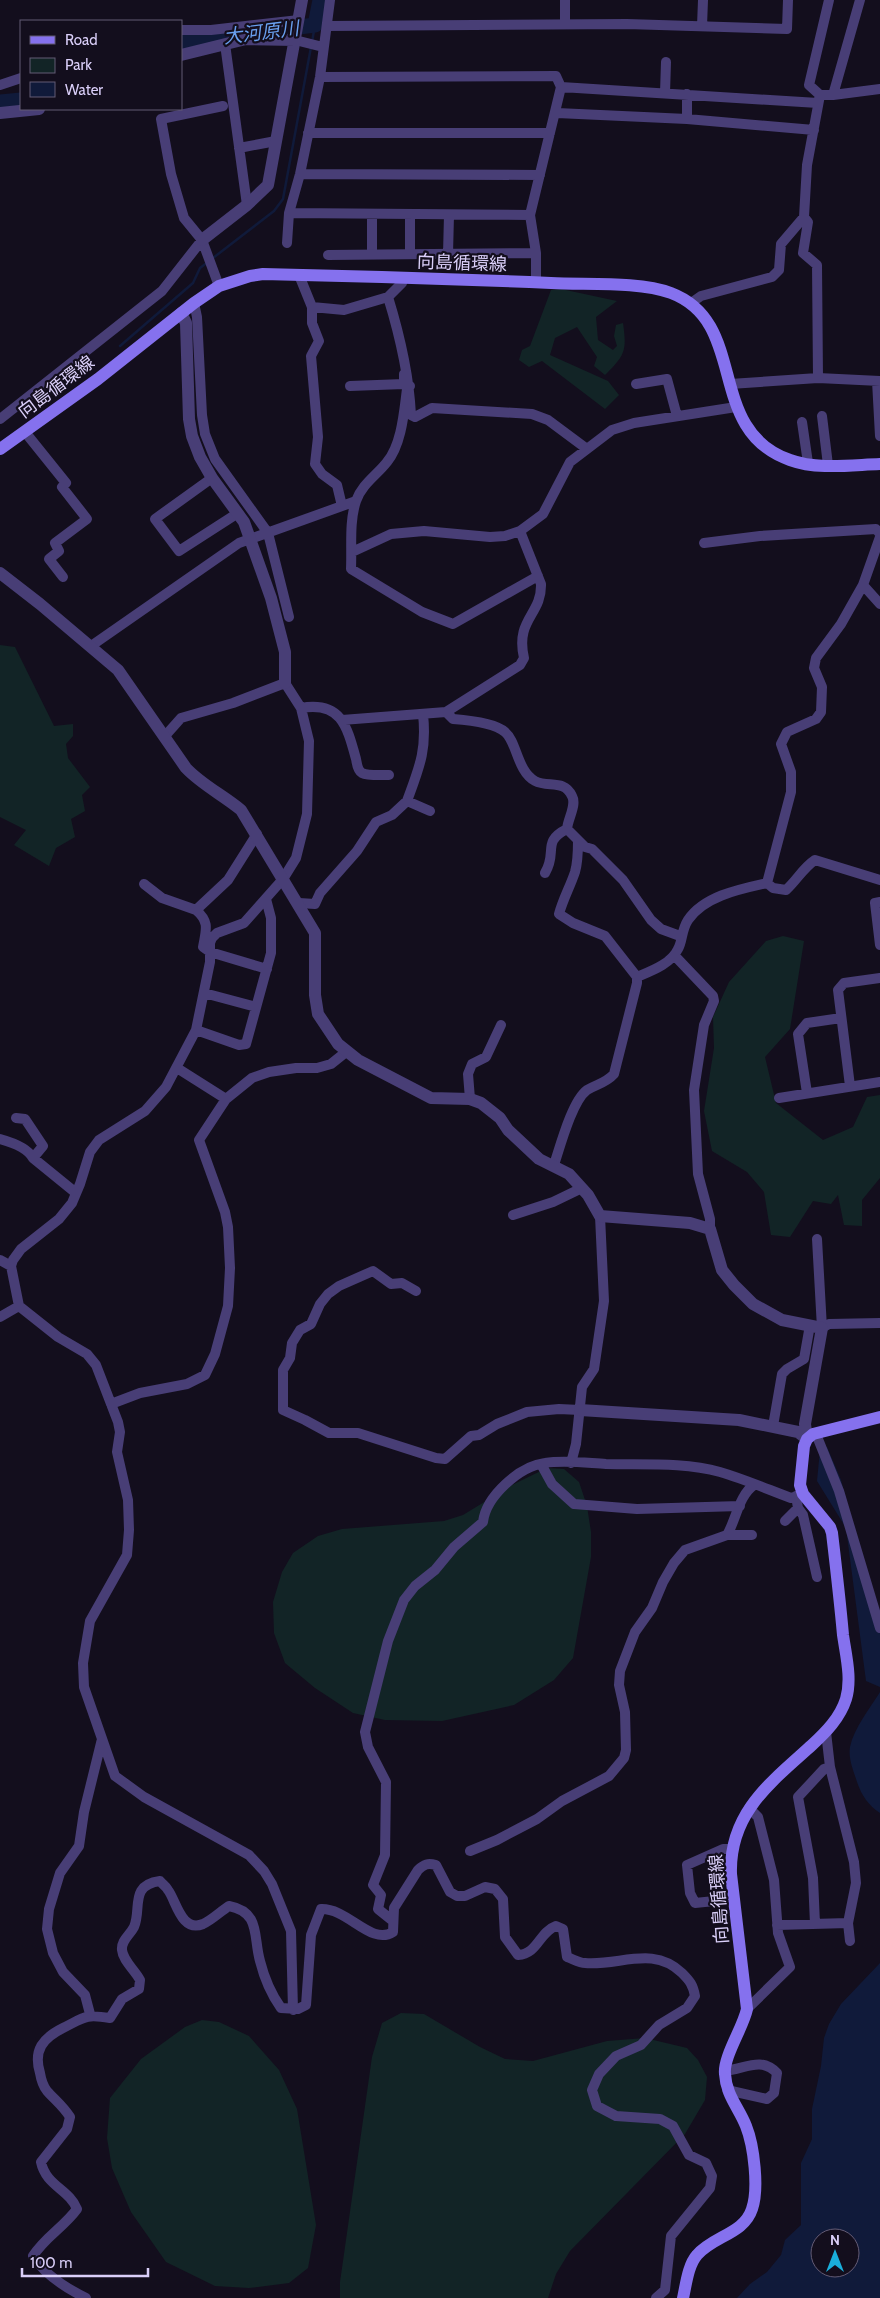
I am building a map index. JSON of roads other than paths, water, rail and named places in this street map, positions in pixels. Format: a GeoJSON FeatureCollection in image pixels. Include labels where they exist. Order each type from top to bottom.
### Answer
{"type":"FeatureCollection","features":[{"type":"Feature","properties":{"kind":"main road","name":"向島循環線"},"geometry":{"type":"LineString","coordinates":[[0,449],[181,313],[217,280],[250,276],[299,275],[652,288],[672,294],[691,303],[716,334],[736,407],[745,426],[760,443],[773,453],[808,464],[880,464]]}},
{"type":"Feature","properties":{"kind":"main road"},"geometry":{"type":"LineString","coordinates":[[799,1495],[804,1446],[811,1436],[880,1417]]}},
{"type":"Feature","properties":{"kind":"main road","name":"向島循環線"},"geometry":{"type":"LineString","coordinates":[[683,2298],[690,2270],[697,2255],[737,2229],[748,2218],[753,2208],[755,2186],[751,2143],[746,2126],[727,2090],[724,2071],[729,2055],[744,2023],[746,2009],[731,1874],[733,1842],[749,1808],[759,1794],[826,1732],[841,1711],[849,1683],[832,1533],[830,1527],[799,1495]]}},
{"type":"Feature","properties":{"kind":"street"},"geometry":{"type":"LineString","coordinates":[[0,419],[162,291],[203,245],[268,185],[298,41],[298,20],[302,0]]}},
{"type":"Feature","properties":{"kind":"street"},"geometry":{"type":"LineString","coordinates":[[287,243],[289,214],[300,174],[320,77],[330,0]]}},
{"type":"Feature","properties":{"kind":"street"},"geometry":{"type":"LineString","coordinates":[[565,0],[565,24]]}},
{"type":"Feature","properties":{"kind":"street"},"geometry":{"type":"LineString","coordinates":[[702,26],[703,0]]}},
{"type":"Feature","properties":{"kind":"street"},"geometry":{"type":"LineString","coordinates":[[327,26],[565,24],[787,29],[788,0]]}},
{"type":"Feature","properties":{"kind":"street"},"geometry":{"type":"LineString","coordinates":[[691,303],[701,296],[772,277],[779,270],[781,244],[804,217],[807,165],[819,99],[809,85],[829,0]]}},
{"type":"Feature","properties":{"kind":"street"},"geometry":{"type":"LineString","coordinates":[[833,95],[860,0]]}},
{"type":"Feature","properties":{"kind":"street"},"geometry":{"type":"LineString","coordinates":[[182,30],[211,30],[298,20]]}},
{"type":"Feature","properties":{"kind":"street"},"geometry":{"type":"LineString","coordinates":[[245,25],[246,39]]}},
{"type":"Feature","properties":{"kind":"street"},"geometry":{"type":"LineString","coordinates":[[182,55],[246,39],[298,41],[323,47]]}},
{"type":"Feature","properties":{"kind":"street"},"geometry":{"type":"LineString","coordinates":[[225,44],[247,205]]}},
{"type":"Feature","properties":{"kind":"street"},"geometry":{"type":"LineString","coordinates":[[665,92],[666,62]]}},
{"type":"Feature","properties":{"kind":"street"},"geometry":{"type":"LineString","coordinates":[[320,77],[556,76],[561,88],[557,113],[530,215],[536,253],[536,283]]}},
{"type":"Feature","properties":{"kind":"street"},"geometry":{"type":"LineString","coordinates":[[0,85],[20,78]]}},
{"type":"Feature","properties":{"kind":"street"},"geometry":{"type":"LineString","coordinates":[[561,88],[819,99],[833,95],[880,89]]}},
{"type":"Feature","properties":{"kind":"street"},"geometry":{"type":"LineString","coordinates":[[687,94],[688,119]]}},
{"type":"Feature","properties":{"kind":"street"},"geometry":{"type":"LineString","coordinates":[[217,280],[203,245],[184,218],[171,174],[161,119],[223,106]]}},
{"type":"Feature","properties":{"kind":"street"},"geometry":{"type":"LineString","coordinates":[[0,114],[31,110]]}},
{"type":"Feature","properties":{"kind":"street"},"geometry":{"type":"LineString","coordinates":[[557,113],[688,119],[814,130]]}},
{"type":"Feature","properties":{"kind":"street"},"geometry":{"type":"LineString","coordinates":[[308,133],[550,134]]}},
{"type":"Feature","properties":{"kind":"street"},"geometry":{"type":"LineString","coordinates":[[238,148],[276,141]]}},
{"type":"Feature","properties":{"kind":"street"},"geometry":{"type":"LineString","coordinates":[[300,174],[540,175]]}},
{"type":"Feature","properties":{"kind":"street"},"geometry":{"type":"LineString","coordinates":[[289,214],[530,215]]}},
{"type":"Feature","properties":{"kind":"street"},"geometry":{"type":"LineString","coordinates":[[372,214],[372,254]]}},
{"type":"Feature","properties":{"kind":"street"},"geometry":{"type":"LineString","coordinates":[[410,214],[410,254]]}},
{"type":"Feature","properties":{"kind":"street"},"geometry":{"type":"LineString","coordinates":[[448,254],[449,215]]}},
{"type":"Feature","properties":{"kind":"street"},"geometry":{"type":"LineString","coordinates":[[804,217],[808,222],[803,253],[817,266],[818,378]]}},
{"type":"Feature","properties":{"kind":"street"},"geometry":{"type":"LineString","coordinates":[[328,255],[536,253]]}},
{"type":"Feature","properties":{"kind":"street"},"geometry":{"type":"LineString","coordinates":[[299,275],[312,307],[312,323],[319,340],[311,361],[318,437],[315,464],[322,474],[337,485],[342,506]]}},
{"type":"Feature","properties":{"kind":"street"},"geometry":{"type":"LineString","coordinates":[[312,307],[344,310],[388,297],[402,283],[403,278]]}},
{"type":"Feature","properties":{"kind":"street"},"geometry":{"type":"LineString","coordinates":[[388,297],[401,339],[400,346],[410,386],[411,415],[415,417],[432,408],[532,414],[548,420],[587,449]]}},
{"type":"Feature","properties":{"kind":"street"},"geometry":{"type":"LineString","coordinates":[[194,302],[197,317],[202,415],[205,434],[215,459],[268,533],[289,617]]}},
{"type":"Feature","properties":{"kind":"street"},"geometry":{"type":"LineString","coordinates":[[181,313],[186,323],[189,419],[200,457],[212,478],[244,522],[271,598],[285,652],[285,683],[301,708],[309,740],[306,814],[296,858],[284,879],[244,923],[217,933],[210,943],[204,993],[196,1030],[166,1088],[145,1112],[99,1140],[90,1152],[72,1203],[59,1219],[21,1249],[11,1266],[19,1306],[58,1337],[87,1354],[96,1366],[119,1427],[118,1452],[126,1482],[128,1500],[129,1530],[126,1555],[90,1621],[83,1668],[87,1700],[115,1776],[144,1797],[249,1855],[264,1871],[272,1884],[291,1931],[293,2010]]}},
{"type":"Feature","properties":{"kind":"street"},"geometry":{"type":"LineString","coordinates":[[350,386],[404,384],[404,369],[406,367]]}},
{"type":"Feature","properties":{"kind":"street"},"geometry":{"type":"LineString","coordinates":[[730,384],[818,378],[879,381],[880,436]]}},
{"type":"Feature","properties":{"kind":"street"},"geometry":{"type":"LineString","coordinates":[[636,384],[667,379],[677,416]]}},
{"type":"Feature","properties":{"kind":"street"},"geometry":{"type":"LineString","coordinates":[[410,386],[406,389],[402,429],[389,461],[363,487],[356,501],[351,536],[351,570],[422,612],[453,624],[538,576]]}},
{"type":"Feature","properties":{"kind":"street"},"geometry":{"type":"LineString","coordinates":[[352,552],[391,534],[424,531],[490,537],[505,536],[520,531],[543,514],[570,462],[612,430],[634,423],[736,407]]}},
{"type":"Feature","properties":{"kind":"street"},"geometry":{"type":"LineString","coordinates":[[822,416],[828,465]]}},
{"type":"Feature","properties":{"kind":"street"},"geometry":{"type":"LineString","coordinates":[[802,422],[808,464]]}},
{"type":"Feature","properties":{"kind":"street"},"geometry":{"type":"LineString","coordinates":[[25,432],[66,483],[62,487],[87,519],[55,543],[59,551],[49,559],[63,577]]}},
{"type":"Feature","properties":{"kind":"street"},"geometry":{"type":"LineString","coordinates":[[212,478],[155,519],[179,552],[238,513]]}},
{"type":"Feature","properties":{"kind":"street"},"geometry":{"type":"LineString","coordinates":[[91,646],[238,543],[356,501]]}},
{"type":"Feature","properties":{"kind":"street"},"geometry":{"type":"LineString","coordinates":[[704,543],[818,532],[876,529],[880,536],[863,584],[841,624],[816,658],[814,668],[822,687],[821,712],[816,719],[787,732],[781,744],[791,772],[791,792],[767,883]]}},
{"type":"Feature","properties":{"kind":"street"},"geometry":{"type":"LineString","coordinates":[[342,720],[446,712],[520,665],[524,658],[521,646],[526,621],[542,594],[541,584],[520,531]]}},
{"type":"Feature","properties":{"kind":"street"},"geometry":{"type":"LineString","coordinates":[[0,574],[91,646],[118,670],[166,736],[186,768],[197,779],[241,810],[299,903],[315,933],[315,995],[318,1014],[325,1027],[346,1052],[431,1098],[470,1099],[481,1104],[500,1118],[508,1130],[539,1159],[569,1174],[582,1188],[600,1216],[604,1300],[594,1369],[582,1387],[576,1444],[571,1463]]}},
{"type":"Feature","properties":{"kind":"street"},"geometry":{"type":"LineString","coordinates":[[863,584],[880,604]]}},
{"type":"Feature","properties":{"kind":"street"},"geometry":{"type":"LineString","coordinates":[[166,736],[181,718],[233,703],[285,683]]}},
{"type":"Feature","properties":{"kind":"street"},"geometry":{"type":"LineString","coordinates":[[301,708],[328,708],[335,712],[342,720],[353,746],[359,770],[363,774],[389,775]]}},
{"type":"Feature","properties":{"kind":"street"},"geometry":{"type":"LineString","coordinates":[[446,712],[453,720],[468,720],[497,727],[506,732],[523,770],[534,781],[562,785],[572,794],[574,802],[567,829]]}},
{"type":"Feature","properties":{"kind":"street"},"geometry":{"type":"LineString","coordinates":[[299,903],[315,904],[333,876],[357,851],[376,822],[392,815],[406,801],[423,759],[425,732],[423,714]]}},
{"type":"Feature","properties":{"kind":"street"},"geometry":{"type":"LineString","coordinates":[[406,801],[430,811]]}},
{"type":"Feature","properties":{"kind":"street"},"geometry":{"type":"LineString","coordinates":[[567,829],[585,846],[592,849],[623,880],[651,920],[662,929],[680,936]]}},
{"type":"Feature","properties":{"kind":"street"},"geometry":{"type":"LineString","coordinates":[[545,873],[551,863],[552,840],[556,835],[567,829]]}},
{"type":"Feature","properties":{"kind":"street"},"geometry":{"type":"LineString","coordinates":[[196,910],[228,880],[257,834]]}},
{"type":"Feature","properties":{"kind":"street"},"geometry":{"type":"LineString","coordinates":[[554,1165],[570,1116],[586,1090],[607,1082],[614,1074],[637,983],[637,976],[605,936],[573,923],[559,914],[563,898],[574,874],[577,862],[578,840]]}},
{"type":"Feature","properties":{"kind":"street"},"geometry":{"type":"LineString","coordinates":[[767,883],[774,888],[786,890],[794,883],[805,866],[815,860],[880,880]]}},
{"type":"Feature","properties":{"kind":"street"},"geometry":{"type":"LineString","coordinates":[[637,976],[657,969],[674,955],[679,948],[680,936],[689,919],[702,906],[722,896],[767,883]]}},
{"type":"Feature","properties":{"kind":"street"},"geometry":{"type":"LineString","coordinates":[[144,884],[162,898],[196,910],[205,918],[206,926],[203,947],[210,952],[267,969]]}},
{"type":"Feature","properties":{"kind":"street"},"geometry":{"type":"LineString","coordinates":[[196,1030],[239,1045],[246,1044],[271,952],[271,926],[266,898]]}},
{"type":"Feature","properties":{"kind":"street"},"geometry":{"type":"LineString","coordinates":[[880,902],[875,903],[880,945]]}},
{"type":"Feature","properties":{"kind":"street"},"geometry":{"type":"LineString","coordinates":[[674,955],[712,996],[714,1001],[704,1026],[694,1090],[698,1174],[710,1219],[710,1229],[722,1270],[753,1304],[782,1320],[816,1327],[830,1324],[880,1323]]}},
{"type":"Feature","properties":{"kind":"street"},"geometry":{"type":"LineString","coordinates":[[850,1086],[838,990],[844,983],[880,978]]}},
{"type":"Feature","properties":{"kind":"street"},"geometry":{"type":"LineString","coordinates":[[204,993],[256,1008]]}},
{"type":"Feature","properties":{"kind":"street"},"geometry":{"type":"LineString","coordinates":[[807,1093],[798,1034],[807,1024],[842,1018]]}},
{"type":"Feature","properties":{"kind":"street"},"geometry":{"type":"LineString","coordinates":[[470,1099],[468,1074],[472,1064],[486,1057],[501,1025]]}},
{"type":"Feature","properties":{"kind":"street"},"geometry":{"type":"LineString","coordinates":[[111,1404],[140,1393],[187,1384],[205,1375],[215,1354],[228,1306],[230,1268],[228,1227],[225,1212],[199,1140],[226,1099],[252,1078],[269,1072],[296,1068],[317,1068],[331,1064],[346,1052]]}},
{"type":"Feature","properties":{"kind":"street"},"geometry":{"type":"LineString","coordinates":[[176,1068],[226,1099]]}},
{"type":"Feature","properties":{"kind":"street"},"geometry":{"type":"LineString","coordinates":[[779,1098],[880,1082]]}},
{"type":"Feature","properties":{"kind":"street"},"geometry":{"type":"LineString","coordinates":[[16,1118],[25,1119],[43,1146],[33,1158]]}},
{"type":"Feature","properties":{"kind":"street"},"geometry":{"type":"LineString","coordinates":[[0,1139],[30,1153],[33,1158],[76,1193]]}},
{"type":"Feature","properties":{"kind":"street"},"geometry":{"type":"LineString","coordinates":[[513,1215],[553,1202],[582,1188]]}},
{"type":"Feature","properties":{"kind":"street"},"geometry":{"type":"LineString","coordinates":[[600,1216],[690,1223],[710,1229]]}},
{"type":"Feature","properties":{"kind":"street"},"geometry":{"type":"LineString","coordinates":[[817,1239],[816,1327],[805,1424],[839,1491],[880,1628]]}},
{"type":"Feature","properties":{"kind":"street"},"geometry":{"type":"LineString","coordinates":[[0,1260],[11,1266]]}},
{"type":"Feature","properties":{"kind":"street"},"geometry":{"type":"LineString","coordinates":[[416,1291],[402,1282],[391,1284],[373,1271],[339,1286],[328,1294],[320,1304],[311,1324],[300,1330],[292,1343],[290,1358],[283,1370],[283,1410],[329,1433],[358,1433],[444,1459],[471,1436],[479,1435],[497,1424],[527,1412],[559,1409],[739,1420],[773,1426],[811,1436]]}},
{"type":"Feature","properties":{"kind":"street"},"geometry":{"type":"LineString","coordinates":[[0,1317],[19,1306]]}},
{"type":"Feature","properties":{"kind":"street"},"geometry":{"type":"LineString","coordinates":[[773,1426],[782,1374],[804,1359],[816,1327]]}},
{"type":"Feature","properties":{"kind":"street"},"geometry":{"type":"LineString","coordinates":[[394,1921],[378,1909],[381,1894],[373,1885],[385,1855],[386,1782],[368,1747],[365,1732],[388,1641],[404,1600],[415,1586],[435,1570],[454,1546],[483,1522],[492,1497],[500,1488],[541,1464],[571,1463],[689,1467],[719,1472],[791,1498],[799,1495],[798,1508],[803,1515],[817,1578]]}},
{"type":"Feature","properties":{"kind":"street"},"geometry":{"type":"LineString","coordinates":[[541,1464],[552,1484],[574,1504],[637,1509],[740,1506]]}},
{"type":"Feature","properties":{"kind":"street"},"geometry":{"type":"LineString","coordinates":[[727,1535],[740,1506],[750,1488],[754,1485]]}},
{"type":"Feature","properties":{"kind":"street"},"geometry":{"type":"LineString","coordinates":[[785,1521],[798,1508]]}},
{"type":"Feature","properties":{"kind":"street"},"geometry":{"type":"LineString","coordinates":[[470,1851],[497,1840],[537,1819],[562,1801],[609,1776],[624,1758],[626,1750],[625,1712],[619,1685],[620,1671],[635,1632],[652,1608],[663,1582],[674,1563],[685,1550],[727,1535],[752,1535]]}},
{"type":"Feature","properties":{"kind":"street"},"geometry":{"type":"LineString","coordinates":[[826,1732],[830,1767],[854,1862],[856,1883],[848,1923],[850,1942]]}},
{"type":"Feature","properties":{"kind":"street"},"geometry":{"type":"LineString","coordinates":[[90,2014],[85,1995],[63,1972],[53,1953],[47,1929],[49,1909],[60,1873],[79,1846],[84,1812],[102,1739]]}},
{"type":"Feature","properties":{"kind":"street"},"geometry":{"type":"LineString","coordinates":[[815,1924],[813,1878],[798,1797],[824,1769],[830,1767]]}},
{"type":"Feature","properties":{"kind":"street"},"geometry":{"type":"LineString","coordinates":[[746,2009],[790,1967],[778,1933],[774,1880],[758,1817],[749,1808]]}},
{"type":"Feature","properties":{"kind":"street"},"geometry":{"type":"LineString","coordinates":[[732,1849],[723,1849],[687,1865],[690,1893],[695,1903],[734,1899]]}},
{"type":"Feature","properties":{"kind":"street"},"geometry":{"type":"LineString","coordinates":[[86,2298],[74,2292],[38,2265],[34,2256],[40,2245],[71,2218],[76,2209],[73,2199],[54,2186],[43,2170],[41,2162],[67,2129],[70,2117],[64,2107],[46,2090],[39,2069],[38,2048],[51,2034],[90,2014],[110,2018],[122,1999],[139,1989],[140,1980],[125,1959],[122,1952],[122,1944],[135,1925],[136,1906],[142,1890],[149,1883],[160,1881],[169,1890],[174,1906],[181,1917],[193,1924],[203,1924],[229,1906],[240,1908],[250,1918],[257,1933],[260,1961],[274,1999],[281,2008],[293,2010],[306,2005],[311,1935],[321,1909],[331,1908],[377,1936],[388,1936],[393,1932],[394,1908],[418,1870],[423,1865],[430,1864],[436,1865],[450,1892],[457,1896],[466,1896],[485,1887],[495,1889],[503,1899],[505,1937],[509,1946],[518,1955],[526,1954],[534,1948],[549,1928],[556,1926],[563,1929],[567,1957],[584,1963],[643,1958],[663,1960],[677,1968],[693,1983],[695,1996],[688,2008],[659,2025],[641,2045],[616,2056],[599,2074],[592,2090],[597,2106],[616,2116],[660,2119],[674,2126],[689,2155],[706,2163],[712,2176],[710,2188],[672,2236],[665,2290],[656,2298]]}},
{"type":"Feature","properties":{"kind":"street"},"geometry":{"type":"LineString","coordinates":[[777,1925],[848,1923]]}},
{"type":"Feature","properties":{"kind":"street"},"geometry":{"type":"LineString","coordinates":[[724,2071],[758,2064],[769,2065],[777,2073],[774,2093],[767,2099],[727,2090]]}},
{"type":"Feature","properties":{"kind":"water"},"geometry":{"type":"Polygon","coordinates":[[[827,1447],[841,1480],[880,1625],[880,1687],[866,1681],[846,1528],[817,1481],[820,1450],[827,1447]]]}},
{"type":"Feature","properties":{"kind":"water"},"geometry":{"type":"Polygon","coordinates":[[[880,1692],[880,1813],[866,1800],[861,1792],[852,1765],[850,1747],[859,1725],[880,1692]]]}},
{"type":"Feature","properties":{"kind":"water"},"geometry":{"type":"Polygon","coordinates":[[[880,1963],[880,2298],[737,2298],[750,2284],[767,2272],[781,2255],[785,2240],[801,2225],[801,2163],[812,2139],[812,2109],[821,2066],[824,2038],[829,2024],[841,2004],[880,1963]]]}},
{"type":"Feature","properties":{"kind":"waterway","name":"大河原川"},"geometry":{"type":"LineString","coordinates":[[182,42],[315,25],[320,0]]}},
{"type":"Feature","properties":{"kind":"waterway"},"geometry":{"type":"LineString","coordinates":[[312,42],[315,25]]}},
{"type":"Feature","properties":{"kind":"waterway"},"geometry":{"type":"LineString","coordinates":[[213,258],[274,211],[283,199],[311,47]]}},
{"type":"Feature","properties":{"kind":"waterway","name":"大河原川"},"geometry":{"type":"LineString","coordinates":[[0,102],[20,100]]}},
{"type":"Feature","properties":{"kind":"waterway"},"geometry":{"type":"LineString","coordinates":[[120,346],[193,283],[200,268],[208,262]]}}]}
